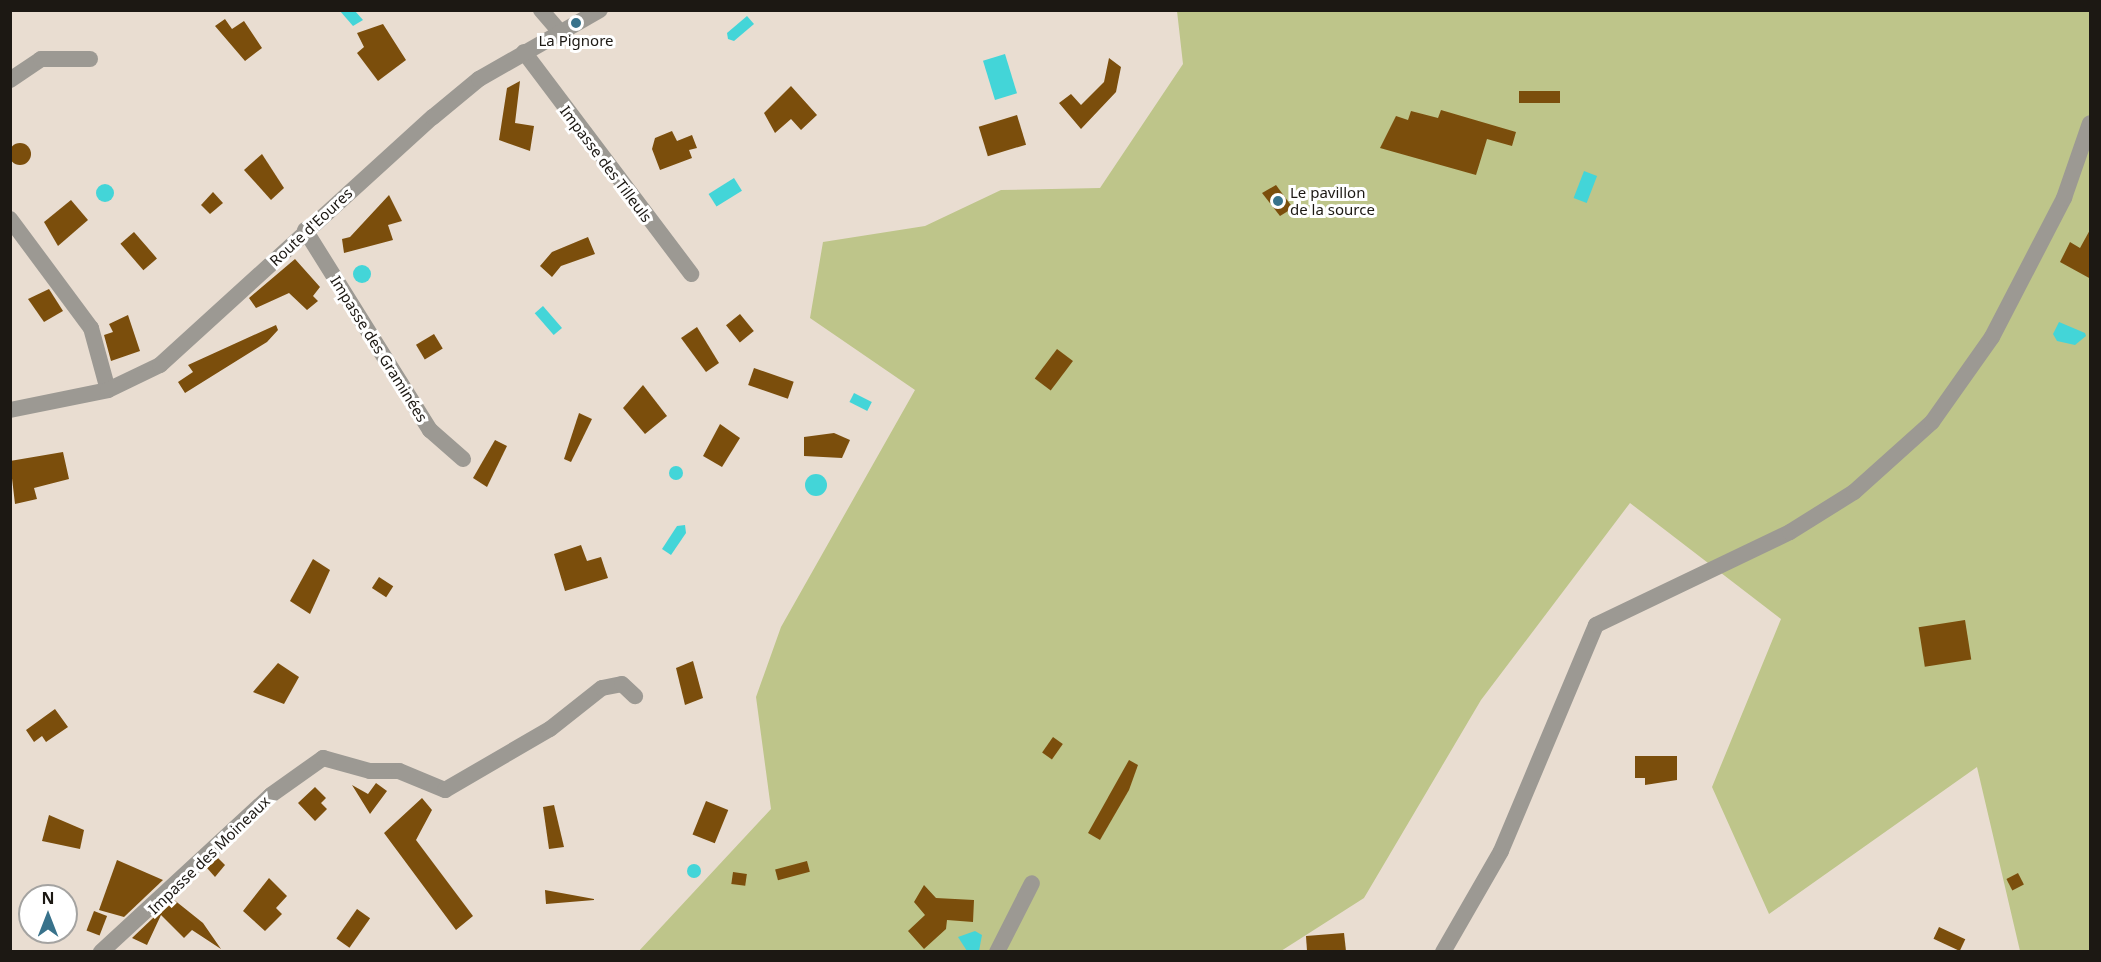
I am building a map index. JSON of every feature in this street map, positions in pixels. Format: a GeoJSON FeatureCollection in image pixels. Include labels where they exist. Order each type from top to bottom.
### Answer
{"type":"FeatureCollection","features":[{"type":"Feature","properties":{"kind":"street"},"geometry":{"type":"LineString","coordinates":[[541,10],[560,32]]}},
{"type":"Feature","properties":{"kind":"street","name":"Route d'Eoures"},"geometry":{"type":"LineString","coordinates":[[10,410],[108,390],[160,365],[305,230],[433,117],[524,52],[600,10]]}},
{"type":"Feature","properties":{"kind":"street","name":"Impasse des Tilleuls"},"geometry":{"type":"LineString","coordinates":[[524,52],[691,274]]}},
{"type":"Feature","properties":{"kind":"street"},"geometry":{"type":"LineString","coordinates":[[10,80],[41,59],[90,59]]}},
{"type":"Feature","properties":{"kind":"street"},"geometry":{"type":"LineString","coordinates":[[1443,951],[1501,851],[1596,625],[1790,532],[1854,492],[1932,422],[2003,317],[2064,198],[2091,123]]}},
{"type":"Feature","properties":{"kind":"street"},"geometry":{"type":"LineString","coordinates":[[10,219],[91,328],[108,390]]}},
{"type":"Feature","properties":{"kind":"street","name":"Impasse des Graminées"},"geometry":{"type":"LineString","coordinates":[[305,230],[430,430],[463,459]]}},
{"type":"Feature","properties":{"kind":"street","name":"Impasse des Moineaux"},"geometry":{"type":"LineString","coordinates":[[101,951],[271,795],[323,758],[370,771],[399,771],[445,790],[550,729],[602,688],[622,684],[635,696]]}},
{"type":"Feature","properties":{"kind":"street"},"geometry":{"type":"LineString","coordinates":[[997,951],[1032,883]]}},
{"type":"Feature","properties":{"kind":"green space"},"geometry":{"type":"Polygon","coordinates":[[[1177,11],[2090,11],[2090,951],[2020,951],[1977,767],[1769,914],[1712,787],[1781,619],[1630,503],[1481,700],[1364,898],[1281,951],[638,952],[771,809],[756,697],[781,627],[915,390],[810,318],[823,242],[925,226],[1001,190],[1100,188],[1183,64],[1177,11]]]}},
{"type":"Feature","properties":{"kind":"water"},"geometry":{"type":"Polygon","coordinates":[[[340,11],[355,11],[363,20],[353,26],[340,11]]]}},
{"type":"Feature","properties":{"kind":"water"},"geometry":{"type":"Polygon","coordinates":[[[747,16],[754,24],[734,41],[728,39],[727,33],[747,16]]]}},
{"type":"Feature","properties":{"kind":"water"},"geometry":{"type":"Polygon","coordinates":[[[1005,54],[1017,93],[995,100],[983,61],[1005,54]]]}},
{"type":"Feature","properties":{"kind":"water"},"geometry":{"type":"Polygon","coordinates":[[[1584,171],[1597,176],[1587,203],[1574,198],[1584,171]]]}},
{"type":"Feature","properties":{"kind":"water"},"geometry":{"type":"Polygon","coordinates":[[[734,178],[742,191],[717,207],[709,194],[734,178]]]}},
{"type":"Feature","properties":{"kind":"water"},"geometry":{"type":"Polygon","coordinates":[[[105,184],[111,187],[114,193],[111,199],[105,202],[99,199],[96,193],[99,187],[105,184]]]}},
{"type":"Feature","properties":{"kind":"water"},"geometry":{"type":"Polygon","coordinates":[[[362,265],[368,268],[371,274],[368,280],[362,283],[356,280],[353,274],[356,268],[362,265]]]}},
{"type":"Feature","properties":{"kind":"water"},"geometry":{"type":"Polygon","coordinates":[[[543,306],[562,328],[554,335],[535,313],[543,306]]]}},
{"type":"Feature","properties":{"kind":"water"},"geometry":{"type":"Polygon","coordinates":[[[2059,322],[2085,333],[2086,336],[2075,345],[2057,341],[2053,334],[2059,322]]]}},
{"type":"Feature","properties":{"kind":"water"},"geometry":{"type":"Polygon","coordinates":[[[854,393],[872,402],[867,411],[849,402],[854,393]]]}},
{"type":"Feature","properties":{"kind":"water"},"geometry":{"type":"Polygon","coordinates":[[[673,466],[679,466],[683,473],[679,480],[673,480],[669,476],[669,470],[673,466]]]}},
{"type":"Feature","properties":{"kind":"water"},"geometry":{"type":"Polygon","coordinates":[[[816,474],[824,477],[827,485],[824,493],[816,496],[808,493],[805,485],[808,477],[816,474]]]}},
{"type":"Feature","properties":{"kind":"water"},"geometry":{"type":"Polygon","coordinates":[[[685,525],[686,533],[671,555],[662,549],[677,526],[685,525]]]}},
{"type":"Feature","properties":{"kind":"water"},"geometry":{"type":"Polygon","coordinates":[[[691,864],[697,864],[701,871],[697,878],[691,878],[687,874],[687,868],[691,864]]]}},
{"type":"Feature","properties":{"kind":"water"},"geometry":{"type":"Polygon","coordinates":[[[975,931],[982,935],[979,951],[967,951],[958,937],[975,931]]]}},
{"type":"Feature","properties":{"kind":"building"},"geometry":{"type":"Polygon","coordinates":[[[225,19],[232,29],[244,21],[262,48],[245,61],[215,26],[225,19]]]}},
{"type":"Feature","properties":{"kind":"building"},"geometry":{"type":"Polygon","coordinates":[[[383,24],[406,60],[378,81],[357,53],[364,47],[357,33],[383,24]]]}},
{"type":"Feature","properties":{"kind":"building"},"geometry":{"type":"Polygon","coordinates":[[[1109,58],[1121,67],[1116,92],[1081,129],[1059,103],[1071,94],[1081,105],[1104,82],[1109,58]]]}},
{"type":"Feature","properties":{"kind":"building"},"geometry":{"type":"Polygon","coordinates":[[[520,81],[515,123],[534,126],[530,151],[499,140],[507,88],[520,81]]]}},
{"type":"Feature","properties":{"kind":"building"},"geometry":{"type":"Polygon","coordinates":[[[791,86],[817,115],[801,130],[791,119],[775,133],[764,113],[791,86]]]}},
{"type":"Feature","properties":{"kind":"building"},"geometry":{"type":"Polygon","coordinates":[[[1519,91],[1560,91],[1560,103],[1519,103],[1519,91]]]}},
{"type":"Feature","properties":{"kind":"building"},"geometry":{"type":"Polygon","coordinates":[[[1441,110],[1516,132],[1512,146],[1487,139],[1476,175],[1380,148],[1396,116],[1408,120],[1411,111],[1438,118],[1441,110]]]}},
{"type":"Feature","properties":{"kind":"building"},"geometry":{"type":"Polygon","coordinates":[[[1017,115],[1026,145],[988,156],[979,127],[1017,115]]]}},
{"type":"Feature","properties":{"kind":"building"},"geometry":{"type":"Polygon","coordinates":[[[672,131],[677,141],[692,135],[697,148],[689,150],[692,158],[660,170],[652,149],[655,138],[672,131]]]}},
{"type":"Feature","properties":{"kind":"building"},"geometry":{"type":"Polygon","coordinates":[[[20,143],[28,146],[31,154],[28,162],[20,165],[12,162],[9,154],[12,146],[20,143]]]}},
{"type":"Feature","properties":{"kind":"building"},"geometry":{"type":"Polygon","coordinates":[[[262,154],[284,188],[271,200],[244,170],[262,154]]]}},
{"type":"Feature","properties":{"kind":"building","name":"Le pavillon de la source"},"geometry":{"type":"Polygon","coordinates":[[[1276,185],[1293,208],[1280,216],[1262,193],[1276,185]]]}},
{"type":"Feature","properties":{"kind":"building"},"geometry":{"type":"Polygon","coordinates":[[[213,192],[223,203],[210,214],[201,205],[213,192]]]}},
{"type":"Feature","properties":{"kind":"building"},"geometry":{"type":"Polygon","coordinates":[[[389,195],[402,221],[388,225],[393,240],[344,253],[342,239],[350,237],[389,195]]]}},
{"type":"Feature","properties":{"kind":"building"},"geometry":{"type":"Polygon","coordinates":[[[71,200],[88,220],[58,246],[44,222],[71,200]]]}},
{"type":"Feature","properties":{"kind":"building"},"geometry":{"type":"Polygon","coordinates":[[[2091,228],[2091,279],[2060,262],[2070,242],[2080,248],[2091,228]]]}},
{"type":"Feature","properties":{"kind":"building"},"geometry":{"type":"Polygon","coordinates":[[[134,232],[157,258],[143,270],[120,244],[134,232]]]}},
{"type":"Feature","properties":{"kind":"building"},"geometry":{"type":"Polygon","coordinates":[[[588,237],[595,254],[561,266],[552,277],[540,266],[552,252],[588,237]]]}},
{"type":"Feature","properties":{"kind":"building"},"geometry":{"type":"Polygon","coordinates":[[[295,259],[320,287],[313,296],[318,301],[307,310],[289,293],[256,308],[249,298],[295,259]]]}},
{"type":"Feature","properties":{"kind":"building"},"geometry":{"type":"Polygon","coordinates":[[[49,289],[63,311],[44,322],[28,299],[49,289]]]}},
{"type":"Feature","properties":{"kind":"building"},"geometry":{"type":"Polygon","coordinates":[[[740,314],[754,331],[740,342],[726,325],[740,314]]]}},
{"type":"Feature","properties":{"kind":"building"},"geometry":{"type":"Polygon","coordinates":[[[128,315],[140,351],[111,361],[104,335],[113,332],[109,324],[128,315]]]}},
{"type":"Feature","properties":{"kind":"building"},"geometry":{"type":"Polygon","coordinates":[[[276,325],[278,330],[267,342],[185,393],[178,382],[193,372],[188,365],[276,325]]]}},
{"type":"Feature","properties":{"kind":"building"},"geometry":{"type":"Polygon","coordinates":[[[697,327],[719,363],[706,372],[681,338],[697,327]]]}},
{"type":"Feature","properties":{"kind":"building"},"geometry":{"type":"Polygon","coordinates":[[[434,334],[443,349],[425,359],[416,345],[434,334]]]}},
{"type":"Feature","properties":{"kind":"building"},"geometry":{"type":"Polygon","coordinates":[[[1057,349],[1073,361],[1051,391],[1035,379],[1057,349]]]}},
{"type":"Feature","properties":{"kind":"building"},"geometry":{"type":"Polygon","coordinates":[[[754,368],[794,382],[788,399],[748,385],[754,368]]]}},
{"type":"Feature","properties":{"kind":"building"},"geometry":{"type":"Polygon","coordinates":[[[643,385],[667,416],[645,434],[623,408],[643,385]]]}},
{"type":"Feature","properties":{"kind":"building"},"geometry":{"type":"Polygon","coordinates":[[[579,413],[592,419],[571,462],[564,459],[579,413]]]}},
{"type":"Feature","properties":{"kind":"building"},"geometry":{"type":"Polygon","coordinates":[[[720,424],[740,438],[722,467],[703,456],[720,424]]]}},
{"type":"Feature","properties":{"kind":"building"},"geometry":{"type":"Polygon","coordinates":[[[834,433],[850,440],[842,458],[804,456],[804,437],[834,433]]]}},
{"type":"Feature","properties":{"kind":"building"},"geometry":{"type":"Polygon","coordinates":[[[495,440],[507,446],[487,487],[473,478],[495,440]]]}},
{"type":"Feature","properties":{"kind":"building"},"geometry":{"type":"Polygon","coordinates":[[[63,452],[69,479],[34,488],[37,499],[15,504],[10,461],[63,452]]]}},
{"type":"Feature","properties":{"kind":"building"},"geometry":{"type":"Polygon","coordinates":[[[581,545],[587,561],[601,557],[608,578],[565,591],[554,554],[581,545]]]}},
{"type":"Feature","properties":{"kind":"building"},"geometry":{"type":"Polygon","coordinates":[[[313,559],[330,570],[310,614],[290,601],[313,559]]]}},
{"type":"Feature","properties":{"kind":"building"},"geometry":{"type":"Polygon","coordinates":[[[379,577],[393,586],[386,597],[372,588],[379,577]]]}},
{"type":"Feature","properties":{"kind":"building"},"geometry":{"type":"Polygon","coordinates":[[[1965,620],[1971,660],[1925,667],[1919,627],[1965,620]]]}},
{"type":"Feature","properties":{"kind":"building"},"geometry":{"type":"Polygon","coordinates":[[[693,661],[703,698],[685,705],[676,668],[693,661]]]}},
{"type":"Feature","properties":{"kind":"building"},"geometry":{"type":"Polygon","coordinates":[[[278,663],[299,677],[284,704],[253,692],[278,663]]]}},
{"type":"Feature","properties":{"kind":"building"},"geometry":{"type":"Polygon","coordinates":[[[55,709],[68,727],[46,742],[42,736],[34,742],[26,730],[55,709]]]}},
{"type":"Feature","properties":{"kind":"building"},"geometry":{"type":"Polygon","coordinates":[[[1053,737],[1063,744],[1052,759],[1042,753],[1053,737]]]}},
{"type":"Feature","properties":{"kind":"building"},"geometry":{"type":"Polygon","coordinates":[[[1635,756],[1677,756],[1677,780],[1645,785],[1645,778],[1635,778],[1635,756]]]}},
{"type":"Feature","properties":{"kind":"building"},"geometry":{"type":"Polygon","coordinates":[[[1129,760],[1138,765],[1129,790],[1100,840],[1088,833],[1129,760]]]}},
{"type":"Feature","properties":{"kind":"building"},"geometry":{"type":"Polygon","coordinates":[[[376,783],[387,791],[370,814],[352,785],[368,794],[376,783]]]}},
{"type":"Feature","properties":{"kind":"building"},"geometry":{"type":"Polygon","coordinates":[[[315,787],[326,798],[321,803],[327,809],[315,821],[298,803],[315,787]]]}},
{"type":"Feature","properties":{"kind":"building"},"geometry":{"type":"Polygon","coordinates":[[[422,798],[432,810],[416,840],[473,916],[456,930],[384,833],[422,798]]]}},
{"type":"Feature","properties":{"kind":"building"},"geometry":{"type":"Polygon","coordinates":[[[706,801],[728,810],[715,843],[693,834],[706,801]]]}},
{"type":"Feature","properties":{"kind":"building"},"geometry":{"type":"Polygon","coordinates":[[[554,805],[564,847],[549,849],[543,807],[554,805]]]}},
{"type":"Feature","properties":{"kind":"building"},"geometry":{"type":"Polygon","coordinates":[[[49,815],[84,830],[80,849],[42,841],[49,815]]]}},
{"type":"Feature","properties":{"kind":"building"},"geometry":{"type":"Polygon","coordinates":[[[218,858],[225,865],[215,877],[207,868],[218,858]]]}},
{"type":"Feature","properties":{"kind":"building"},"geometry":{"type":"Polygon","coordinates":[[[117,860],[163,880],[124,917],[99,910],[117,860]]]}},
{"type":"Feature","properties":{"kind":"building"},"geometry":{"type":"Polygon","coordinates":[[[807,861],[810,872],[778,880],[775,870],[807,861]]]}},
{"type":"Feature","properties":{"kind":"building"},"geometry":{"type":"Polygon","coordinates":[[[733,872],[747,874],[745,886],[731,884],[733,872]]]}},
{"type":"Feature","properties":{"kind":"building"},"geometry":{"type":"Polygon","coordinates":[[[2018,873],[2024,885],[2012,890],[2006,879],[2018,873]]]}},
{"type":"Feature","properties":{"kind":"building"},"geometry":{"type":"Polygon","coordinates":[[[269,878],[287,896],[276,908],[282,914],[265,931],[243,911],[269,878]]]}},
{"type":"Feature","properties":{"kind":"building"},"geometry":{"type":"Polygon","coordinates":[[[924,885],[936,898],[974,900],[973,922],[947,920],[946,929],[924,949],[908,931],[925,915],[914,902],[924,885]]]}},
{"type":"Feature","properties":{"kind":"building"},"geometry":{"type":"Polygon","coordinates":[[[545,890],[594,899],[594,900],[546,904],[545,890]]]}},
{"type":"Feature","properties":{"kind":"building"},"geometry":{"type":"Polygon","coordinates":[[[173,899],[203,923],[221,949],[192,930],[184,938],[161,915],[147,945],[132,938],[173,899]]]}},
{"type":"Feature","properties":{"kind":"building"},"geometry":{"type":"Polygon","coordinates":[[[357,909],[370,918],[349,948],[336,938],[357,909]]]}},
{"type":"Feature","properties":{"kind":"building"},"geometry":{"type":"Polygon","coordinates":[[[94,911],[107,916],[100,936],[86,931],[94,911]]]}},
{"type":"Feature","properties":{"kind":"building"},"geometry":{"type":"Polygon","coordinates":[[[1939,927],[1965,939],[1960,951],[1934,939],[1939,927]]]}},
{"type":"Feature","properties":{"kind":"building"},"geometry":{"type":"Polygon","coordinates":[[[1344,933],[1346,951],[1307,951],[1306,936],[1344,933]]]}},
{"type":"Feature","properties":{"kind":"place","name":"La Pignore"},"geometry":{"type":"Point","coordinates":[576,23]}},
{"type":"Feature","properties":{"kind":"place","name":"Le pavillon de la source"},"geometry":{"type":"Point","coordinates":[1278,201]}}]}
